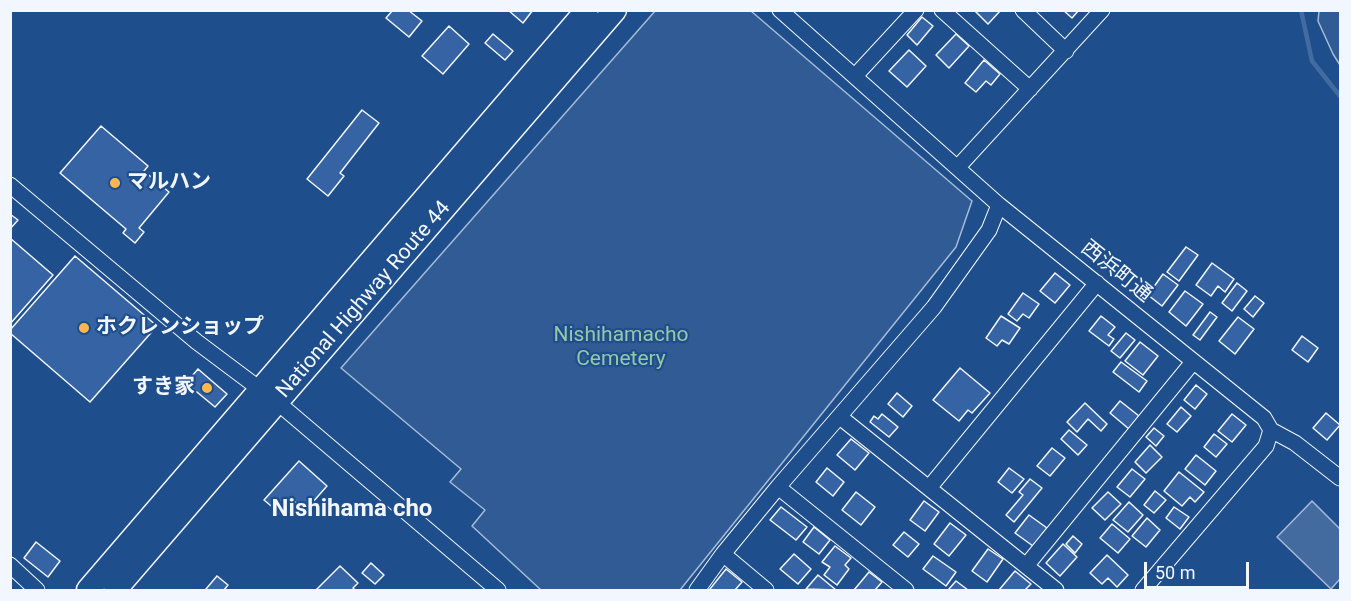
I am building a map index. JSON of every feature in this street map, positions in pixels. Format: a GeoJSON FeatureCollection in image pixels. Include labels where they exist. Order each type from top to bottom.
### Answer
{"type":"FeatureCollection","features":[{"type":"Feature","properties":{"kind":"highway","name":"National Highway Route 44"},"geometry":{"type":"LineString","coordinates":[[115,591],[268,396],[587,10]]}},
{"type":"Feature","properties":{"kind":"highway","name":"National Highway Route 44"},"geometry":{"type":"LineString","coordinates":[[88,591],[268,396],[615,10]]}},
{"type":"Feature","properties":{"kind":"street","name":"西浜町通"},"geometry":{"type":"LineString","coordinates":[[780,10],[999,205],[1264,418],[1271,430],[1295,443],[1341,478]]}},
{"type":"Feature","properties":{"kind":"street"},"geometry":{"type":"LineString","coordinates":[[855,76],[916,10]]}},
{"type":"Feature","properties":{"kind":"street"},"geometry":{"type":"LineString","coordinates":[[942,10],[1030,89]]}},
{"type":"Feature","properties":{"kind":"street"},"geometry":{"type":"LineString","coordinates":[[1023,10],[1066,51]]}},
{"type":"Feature","properties":{"kind":"street"},"geometry":{"type":"LineString","coordinates":[[957,167],[1102,10]]}},
{"type":"Feature","properties":{"kind":"street"},"geometry":{"type":"LineString","coordinates":[[10,185],[197,342],[268,396],[498,591]]}},
{"type":"Feature","properties":{"kind":"street"},"geometry":{"type":"LineString","coordinates":[[697,591],[723,554],[778,487],[934,307],[989,230],[999,205]]}},
{"type":"Feature","properties":{"kind":"street"},"geometry":{"type":"LineString","coordinates":[[929,488],[1097,283]]}},
{"type":"Feature","properties":{"kind":"street"},"geometry":{"type":"LineString","coordinates":[[1026,566],[1193,362]]}},
{"type":"Feature","properties":{"kind":"street"},"geometry":{"type":"LineString","coordinates":[[840,417],[1056,591]]}},
{"type":"Feature","properties":{"kind":"street"},"geometry":{"type":"LineString","coordinates":[[1143,591],[1266,446],[1271,430]]}},
{"type":"Feature","properties":{"kind":"street"},"geometry":{"type":"LineString","coordinates":[[778,487],[906,591]]}},
{"type":"Feature","properties":{"kind":"street"},"geometry":{"type":"LineString","coordinates":[[723,554],[766,591]]}},
{"type":"Feature","properties":{"kind":"street"},"geometry":{"type":"LineString","coordinates":[[10,565],[37,591]]}},
{"type":"Feature","properties":{"kind":"green space","name":"Nishihamacho Cemetery"},"geometry":{"type":"Polygon","coordinates":[[[656,10],[751,11],[972,201],[956,247],[680,590],[541,590],[472,526],[485,510],[450,482],[461,469],[341,368],[656,10]]]}},
{"type":"Feature","properties":{"kind":"green space"},"geometry":{"type":"Polygon","coordinates":[[[1319,11],[1340,11],[1340,65],[1318,21],[1319,11]]]}},
{"type":"Feature","properties":{"kind":"shaded area"},"geometry":{"type":"Polygon","coordinates":[[[1312,501],[1340,529],[1340,579],[1331,589],[1277,537],[1312,501]]]}},
{"type":"Feature","properties":{"kind":"building"},"geometry":{"type":"Polygon","coordinates":[[[393,10],[408,10],[422,21],[409,37],[386,18],[393,10]]]}},
{"type":"Feature","properties":{"kind":"building"},"geometry":{"type":"Polygon","coordinates":[[[508,10],[533,10],[523,23],[508,10]]]}},
{"type":"Feature","properties":{"kind":"building"},"geometry":{"type":"Polygon","coordinates":[[[974,10],[1001,10],[988,24],[974,10]]]}},
{"type":"Feature","properties":{"kind":"building"},"geometry":{"type":"Polygon","coordinates":[[[1063,10],[1079,10],[1072,18],[1063,10]]]}},
{"type":"Feature","properties":{"kind":"building"},"geometry":{"type":"Polygon","coordinates":[[[922,17],[933,26],[917,45],[907,35],[922,17]]]}},
{"type":"Feature","properties":{"kind":"building"},"geometry":{"type":"Polygon","coordinates":[[[449,26],[469,44],[443,74],[422,56],[449,26]]]}},
{"type":"Feature","properties":{"kind":"building"},"geometry":{"type":"Polygon","coordinates":[[[493,34],[513,51],[505,60],[485,43],[493,34]]]}},
{"type":"Feature","properties":{"kind":"building"},"geometry":{"type":"Polygon","coordinates":[[[956,34],[969,46],[949,68],[936,55],[956,34]]]}},
{"type":"Feature","properties":{"kind":"building"},"geometry":{"type":"Polygon","coordinates":[[[909,50],[926,66],[907,87],[889,71],[909,50]]]}},
{"type":"Feature","properties":{"kind":"building"},"geometry":{"type":"Polygon","coordinates":[[[984,60],[1000,74],[991,85],[986,81],[976,92],[965,83],[984,60]]]}},
{"type":"Feature","properties":{"kind":"building"},"geometry":{"type":"Polygon","coordinates":[[[362,110],[379,123],[340,173],[344,176],[328,196],[307,179],[362,110]]]}},
{"type":"Feature","properties":{"kind":"building","name":"マルハン"},"geometry":{"type":"Polygon","coordinates":[[[101,126],[148,166],[144,171],[169,192],[139,228],[144,232],[135,243],[123,233],[126,229],[60,173],[101,126]]]}},
{"type":"Feature","properties":{"kind":"building"},"geometry":{"type":"Polygon","coordinates":[[[10,214],[18,220],[10,229],[10,214]]]}},
{"type":"Feature","properties":{"kind":"building"},"geometry":{"type":"Polygon","coordinates":[[[10,238],[53,275],[10,324],[10,238]]]}},
{"type":"Feature","properties":{"kind":"building"},"geometry":{"type":"Polygon","coordinates":[[[1186,247],[1198,255],[1179,281],[1167,272],[1186,247]]]}},
{"type":"Feature","properties":{"kind":"building","name":"ホクレンショップ"},"geometry":{"type":"Polygon","coordinates":[[[75,256],[157,326],[90,402],[10,333],[10,330],[75,256]]]}},
{"type":"Feature","properties":{"kind":"building"},"geometry":{"type":"Polygon","coordinates":[[[1212,263],[1234,279],[1225,292],[1218,286],[1211,296],[1196,285],[1212,263]]]}},
{"type":"Feature","properties":{"kind":"building"},"geometry":{"type":"Polygon","coordinates":[[[1055,273],[1070,285],[1055,303],[1040,291],[1055,273]]]}},
{"type":"Feature","properties":{"kind":"building"},"geometry":{"type":"Polygon","coordinates":[[[1163,274],[1178,285],[1162,306],[1148,295],[1163,274]]]}},
{"type":"Feature","properties":{"kind":"building"},"geometry":{"type":"Polygon","coordinates":[[[1237,283],[1247,291],[1232,311],[1222,303],[1237,283]]]}},
{"type":"Feature","properties":{"kind":"building"},"geometry":{"type":"Polygon","coordinates":[[[1185,291],[1203,304],[1186,326],[1169,312],[1185,291]]]}},
{"type":"Feature","properties":{"kind":"building"},"geometry":{"type":"Polygon","coordinates":[[[1023,293],[1039,304],[1029,318],[1023,314],[1017,321],[1008,314],[1023,293]]]}},
{"type":"Feature","properties":{"kind":"building"},"geometry":{"type":"Polygon","coordinates":[[[1255,296],[1264,303],[1253,317],[1244,309],[1255,296]]]}},
{"type":"Feature","properties":{"kind":"building"},"geometry":{"type":"Polygon","coordinates":[[[1210,312],[1217,317],[1200,340],[1193,335],[1210,312]]]}},
{"type":"Feature","properties":{"kind":"building"},"geometry":{"type":"Polygon","coordinates":[[[1001,316],[1020,328],[1009,344],[1002,340],[997,346],[986,338],[1001,316]]]}},
{"type":"Feature","properties":{"kind":"building"},"geometry":{"type":"Polygon","coordinates":[[[1101,316],[1115,327],[1108,335],[1114,339],[1109,346],[1089,331],[1101,316]]]}},
{"type":"Feature","properties":{"kind":"building"},"geometry":{"type":"Polygon","coordinates":[[[1238,317],[1254,329],[1235,354],[1219,341],[1238,317]]]}},
{"type":"Feature","properties":{"kind":"building"},"geometry":{"type":"Polygon","coordinates":[[[1126,333],[1135,340],[1120,358],[1111,351],[1126,333]]]}},
{"type":"Feature","properties":{"kind":"building"},"geometry":{"type":"Polygon","coordinates":[[[1302,336],[1318,348],[1308,362],[1292,350],[1302,336]]]}},
{"type":"Feature","properties":{"kind":"building"},"geometry":{"type":"Polygon","coordinates":[[[1140,342],[1158,356],[1143,375],[1125,361],[1140,342]]]}},
{"type":"Feature","properties":{"kind":"building"},"geometry":{"type":"Polygon","coordinates":[[[1121,362],[1147,381],[1139,392],[1113,372],[1121,362]]]}},
{"type":"Feature","properties":{"kind":"building"},"geometry":{"type":"Polygon","coordinates":[[[960,368],[990,393],[972,413],[968,410],[959,421],[933,400],[960,368]]]}},
{"type":"Feature","properties":{"kind":"building","name":"すき家"},"geometry":{"type":"Polygon","coordinates":[[[198,369],[227,394],[215,407],[186,383],[198,369]]]}},
{"type":"Feature","properties":{"kind":"building"},"geometry":{"type":"Polygon","coordinates":[[[1196,385],[1207,394],[1195,409],[1184,400],[1196,385]]]}},
{"type":"Feature","properties":{"kind":"building"},"geometry":{"type":"Polygon","coordinates":[[[897,393],[912,406],[903,417],[888,404],[897,393]]]}},
{"type":"Feature","properties":{"kind":"building"},"geometry":{"type":"Polygon","coordinates":[[[1120,401],[1139,416],[1129,429],[1110,413],[1120,401]]]}},
{"type":"Feature","properties":{"kind":"building"},"geometry":{"type":"Polygon","coordinates":[[[1085,403],[1107,424],[1101,431],[1088,419],[1077,432],[1067,422],[1085,403]]]}},
{"type":"Feature","properties":{"kind":"building"},"geometry":{"type":"Polygon","coordinates":[[[1181,407],[1191,416],[1177,432],[1167,424],[1181,407]]]}},
{"type":"Feature","properties":{"kind":"building"},"geometry":{"type":"Polygon","coordinates":[[[1326,413],[1340,425],[1327,440],[1313,428],[1326,413]]]}},
{"type":"Feature","properties":{"kind":"building"},"geometry":{"type":"Polygon","coordinates":[[[882,414],[898,427],[889,437],[870,422],[874,416],[878,419],[882,414]]]}},
{"type":"Feature","properties":{"kind":"building"},"geometry":{"type":"Polygon","coordinates":[[[1232,414],[1246,425],[1232,442],[1218,431],[1232,414]]]}},
{"type":"Feature","properties":{"kind":"building"},"geometry":{"type":"Polygon","coordinates":[[[1154,428],[1164,436],[1156,446],[1146,437],[1154,428]]]}},
{"type":"Feature","properties":{"kind":"building"},"geometry":{"type":"Polygon","coordinates":[[[1069,430],[1087,445],[1078,455],[1061,439],[1069,430]]]}},
{"type":"Feature","properties":{"kind":"building"},"geometry":{"type":"Polygon","coordinates":[[[1214,434],[1227,444],[1216,457],[1204,447],[1214,434]]]}},
{"type":"Feature","properties":{"kind":"building"},"geometry":{"type":"Polygon","coordinates":[[[851,439],[869,453],[855,470],[837,455],[851,439]]]}},
{"type":"Feature","properties":{"kind":"building"},"geometry":{"type":"Polygon","coordinates":[[[1150,445],[1162,457],[1146,473],[1135,462],[1150,445]]]}},
{"type":"Feature","properties":{"kind":"building"},"geometry":{"type":"Polygon","coordinates":[[[1052,448],[1065,458],[1050,476],[1037,466],[1052,448]]]}},
{"type":"Feature","properties":{"kind":"building"},"geometry":{"type":"Polygon","coordinates":[[[1196,455],[1216,471],[1205,485],[1185,469],[1196,455]]]}},
{"type":"Feature","properties":{"kind":"building"},"geometry":{"type":"Polygon","coordinates":[[[299,461],[327,486],[305,511],[294,501],[282,515],[264,500],[299,461]]]}},
{"type":"Feature","properties":{"kind":"building"},"geometry":{"type":"Polygon","coordinates":[[[827,468],[844,482],[833,496],[816,482],[827,468]]]}},
{"type":"Feature","properties":{"kind":"building"},"geometry":{"type":"Polygon","coordinates":[[[1009,468],[1024,479],[1012,493],[998,482],[1009,468]]]}},
{"type":"Feature","properties":{"kind":"building"},"geometry":{"type":"Polygon","coordinates":[[[1132,469],[1145,479],[1130,497],[1117,487],[1132,469]]]}},
{"type":"Feature","properties":{"kind":"building"},"geometry":{"type":"Polygon","coordinates":[[[1179,472],[1204,492],[1195,502],[1190,497],[1182,506],[1164,491],[1179,472]]]}},
{"type":"Feature","properties":{"kind":"building"},"geometry":{"type":"Polygon","coordinates":[[[1030,479],[1042,488],[1014,522],[1006,515],[1023,495],[1019,492],[1030,479]]]}},
{"type":"Feature","properties":{"kind":"building"},"geometry":{"type":"Polygon","coordinates":[[[1155,491],[1166,500],[1154,513],[1144,505],[1155,491]]]}},
{"type":"Feature","properties":{"kind":"building"},"geometry":{"type":"Polygon","coordinates":[[[856,492],[875,507],[861,525],[842,510],[856,492]]]}},
{"type":"Feature","properties":{"kind":"building"},"geometry":{"type":"Polygon","coordinates":[[[1108,492],[1121,504],[1105,520],[1092,508],[1108,492]]]}},
{"type":"Feature","properties":{"kind":"building"},"geometry":{"type":"Polygon","coordinates":[[[924,501],[939,512],[925,531],[910,520],[924,501]]]}},
{"type":"Feature","properties":{"kind":"building"},"geometry":{"type":"Polygon","coordinates":[[[1129,502],[1143,515],[1128,532],[1113,520],[1129,502]]]}},
{"type":"Feature","properties":{"kind":"building"},"geometry":{"type":"Polygon","coordinates":[[[781,507],[807,527],[796,540],[770,520],[781,507]]]}},
{"type":"Feature","properties":{"kind":"building"},"geometry":{"type":"Polygon","coordinates":[[[1174,507],[1189,517],[1180,529],[1166,518],[1174,507]]]}},
{"type":"Feature","properties":{"kind":"building"},"geometry":{"type":"Polygon","coordinates":[[[1029,515],[1047,528],[1033,546],[1015,533],[1029,515]]]}},
{"type":"Feature","properties":{"kind":"building"},"geometry":{"type":"Polygon","coordinates":[[[1147,518],[1160,530],[1146,547],[1132,536],[1147,518]]]}},
{"type":"Feature","properties":{"kind":"building"},"geometry":{"type":"Polygon","coordinates":[[[950,523],[966,535],[949,556],[934,544],[950,523]]]}},
{"type":"Feature","properties":{"kind":"building"},"geometry":{"type":"Polygon","coordinates":[[[1112,524],[1130,539],[1118,553],[1100,538],[1112,524]]]}},
{"type":"Feature","properties":{"kind":"building"},"geometry":{"type":"Polygon","coordinates":[[[814,527],[830,540],[819,554],[803,542],[814,527]]]}},
{"type":"Feature","properties":{"kind":"building"},"geometry":{"type":"Polygon","coordinates":[[[904,532],[919,544],[908,557],[893,545],[904,532]]]}},
{"type":"Feature","properties":{"kind":"building"},"geometry":{"type":"Polygon","coordinates":[[[1073,536],[1082,544],[1075,553],[1066,544],[1073,536]]]}},
{"type":"Feature","properties":{"kind":"building"},"geometry":{"type":"Polygon","coordinates":[[[36,542],[60,561],[48,577],[24,558],[36,542]]]}},
{"type":"Feature","properties":{"kind":"building"},"geometry":{"type":"Polygon","coordinates":[[[1063,544],[1077,557],[1060,576],[1046,563],[1063,544]]]}},
{"type":"Feature","properties":{"kind":"building"},"geometry":{"type":"Polygon","coordinates":[[[835,546],[851,558],[845,565],[849,569],[837,585],[824,575],[830,567],[822,562],[835,546]]]}},
{"type":"Feature","properties":{"kind":"building"},"geometry":{"type":"Polygon","coordinates":[[[988,549],[1003,559],[987,582],[972,571],[988,549]]]}},
{"type":"Feature","properties":{"kind":"building"},"geometry":{"type":"Polygon","coordinates":[[[794,554],[811,569],[798,584],[780,569],[794,554]]]}},
{"type":"Feature","properties":{"kind":"building"},"geometry":{"type":"Polygon","coordinates":[[[1107,555],[1128,575],[1117,587],[1108,578],[1102,584],[1090,573],[1107,555]]]}},
{"type":"Feature","properties":{"kind":"building"},"geometry":{"type":"Polygon","coordinates":[[[933,556],[956,572],[946,586],[923,569],[933,556]]]}},
{"type":"Feature","properties":{"kind":"building"},"geometry":{"type":"Polygon","coordinates":[[[371,563],[384,575],[375,584],[362,573],[371,563]]]}},
{"type":"Feature","properties":{"kind":"building"},"geometry":{"type":"Polygon","coordinates":[[[340,566],[358,583],[353,588],[355,590],[316,590],[340,566]]]}},
{"type":"Feature","properties":{"kind":"building"},"geometry":{"type":"Polygon","coordinates":[[[726,569],[742,582],[735,590],[711,590],[710,589],[726,569]]]}},
{"type":"Feature","properties":{"kind":"building"},"geometry":{"type":"Polygon","coordinates":[[[1015,571],[1031,584],[1025,590],[999,590],[1015,571]]]}},
{"type":"Feature","properties":{"kind":"building"},"geometry":{"type":"Polygon","coordinates":[[[869,572],[882,582],[875,590],[854,590],[869,572]]]}},
{"type":"Feature","properties":{"kind":"building"},"geometry":{"type":"Polygon","coordinates":[[[818,575],[836,590],[806,589],[818,575]]]}},
{"type":"Feature","properties":{"kind":"building"},"geometry":{"type":"Polygon","coordinates":[[[217,576],[228,585],[224,590],[206,589],[217,576]]]}},
{"type":"Feature","properties":{"kind":"building"},"geometry":{"type":"Polygon","coordinates":[[[956,581],[968,590],[948,590],[956,581]]]}},
{"type":"Feature","properties":{"kind":"waterway"},"geometry":{"type":"LineString","coordinates":[[1301,10],[1312,61],[1340,96]]}},
{"type":"Feature","properties":{"kind":"place","name":"マルハン"},"geometry":{"type":"Point","coordinates":[115,183]}},
{"type":"Feature","properties":{"kind":"place","name":"ホクレンショップ"},"geometry":{"type":"Point","coordinates":[84,328]}},
{"type":"Feature","properties":{"kind":"place","name":"すき家"},"geometry":{"type":"Point","coordinates":[207,388]}},
{"type":"Feature","properties":{"kind":"district","name":"Nishihama cho"},"geometry":{"type":"Point","coordinates":[352,510]}}]}
